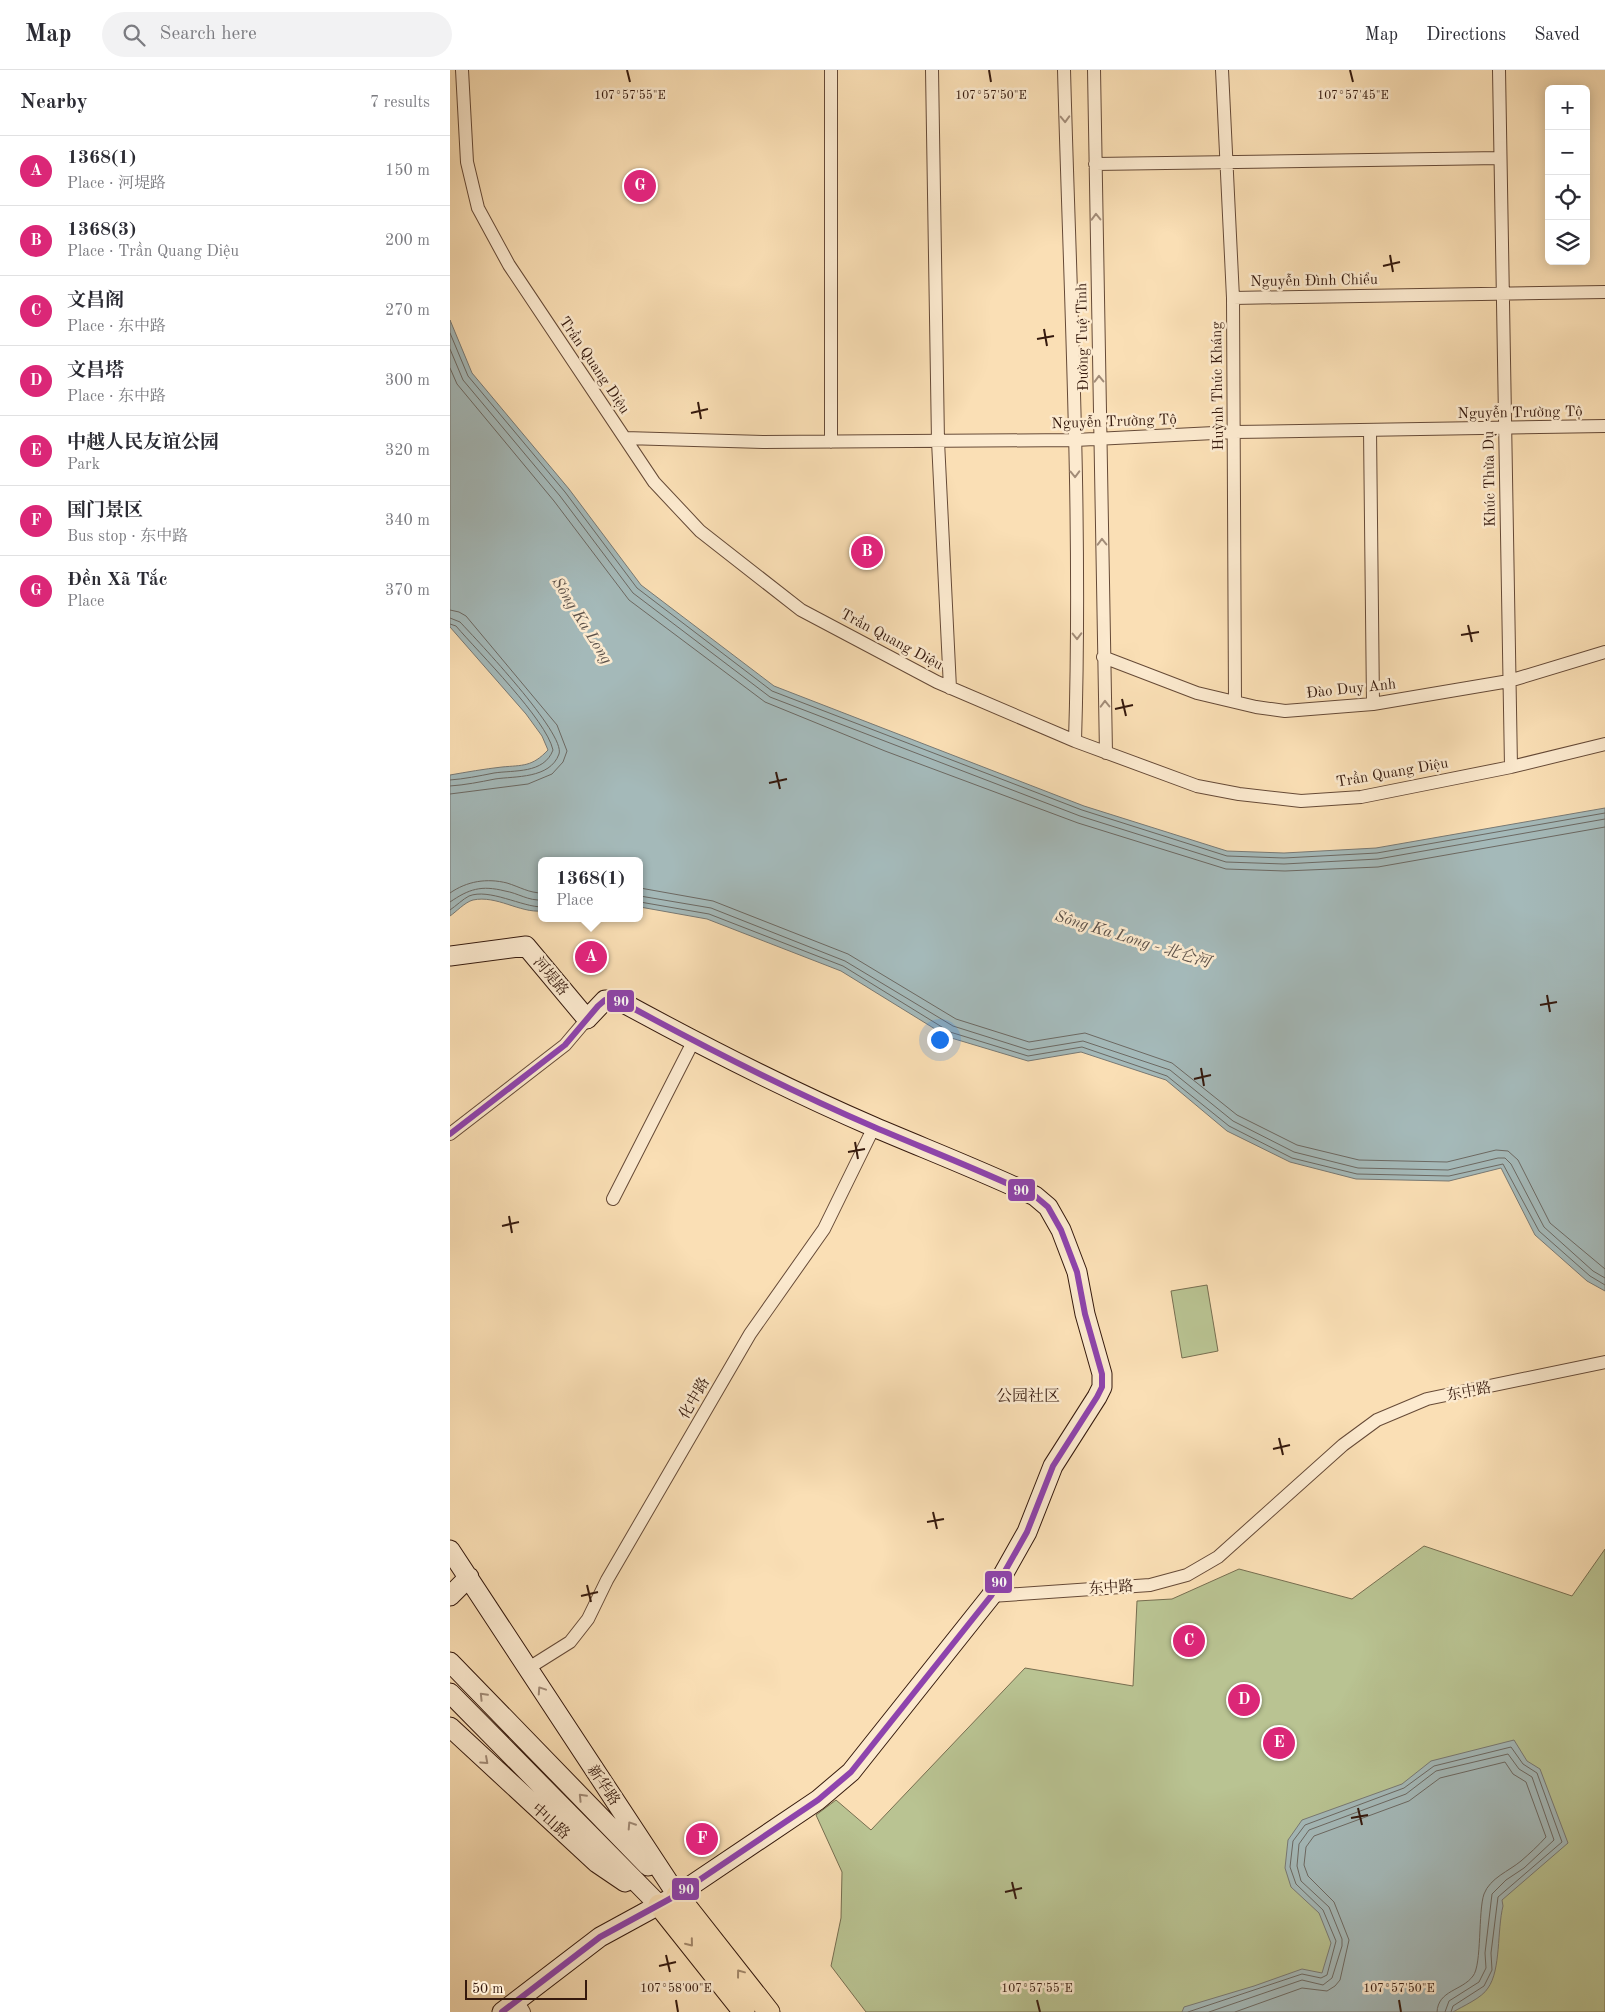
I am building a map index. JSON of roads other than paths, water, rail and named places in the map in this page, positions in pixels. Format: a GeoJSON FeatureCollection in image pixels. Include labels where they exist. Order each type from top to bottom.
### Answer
{"type":"FeatureCollection","features":[{"type":"Feature","properties":{"kind":"main road","name":"新华路"},"geometry":{"type":"LineString","coordinates":[[668,1900],[744,2012]]}},
{"type":"Feature","properties":{"kind":"main road","name":"新华路"},"geometry":{"type":"LineString","coordinates":[[668,1900],[769,2012]]}},
{"type":"Feature","properties":{"kind":"street","name":"Trần Quang Diệu"},"geometry":{"type":"LineString","coordinates":[[462,70],[467,162],[478,208],[509,265],[654,482],[700,531],[756,577],[801,610],[950,688],[1076,741],[1197,786],[1239,794],[1301,801],[1361,797],[1511,767],[1605,744]]}},
{"type":"Feature","properties":{"kind":"street"},"geometry":{"type":"LineString","coordinates":[[831,70],[831,442]]}},
{"type":"Feature","properties":{"kind":"street"},"geometry":{"type":"LineString","coordinates":[[932,70],[938,441],[950,688]]}},
{"type":"Feature","properties":{"kind":"street","name":"Đường Tuệ Tĩnh"},"geometry":{"type":"LineString","coordinates":[[1064,70],[1075,440],[1078,668],[1076,741]]}},
{"type":"Feature","properties":{"kind":"street","name":"Đường Tuệ Tĩnh"},"geometry":{"type":"LineString","coordinates":[[1094,70],[1106,753]]}},
{"type":"Feature","properties":{"kind":"street","name":"Huỳnh Thúc Kháng"},"geometry":{"type":"LineString","coordinates":[[1222,70],[1233,298],[1235,702]]}},
{"type":"Feature","properties":{"kind":"street","name":"Khúc Thừa Dụ"},"geometry":{"type":"LineString","coordinates":[[1498,70],[1511,767]]}},
{"type":"Feature","properties":{"kind":"street"},"geometry":{"type":"LineString","coordinates":[[1095,164],[1500,158]]}},
{"type":"Feature","properties":{"kind":"street","name":"Nguyễn Đình Chiểu"},"geometry":{"type":"LineString","coordinates":[[1233,298],[1605,292]]}},
{"type":"Feature","properties":{"kind":"street","name":"Nguyễn Trường Tộ"},"geometry":{"type":"LineString","coordinates":[[625,438],[831,442],[1075,440],[1234,432],[1605,426]]}},
{"type":"Feature","properties":{"kind":"street"},"geometry":{"type":"LineString","coordinates":[[1370,430],[1373,704]]}},
{"type":"Feature","properties":{"kind":"street","name":"Đào Duy Anh"},"geometry":{"type":"LineString","coordinates":[[1103,657],[1197,693],[1285,711],[1373,704],[1509,681],[1605,652]]}},
{"type":"Feature","properties":{"kind":"street","name":"河堤路"},"geometry":{"type":"LineString","coordinates":[[450,956],[526,946],[587,1019]]}},
{"type":"Feature","properties":{"kind":"street"},"geometry":{"type":"LineString","coordinates":[[450,1134],[565,1045],[605,1000],[618,1000],[693,1042],[874,1127],[1035,1196],[1048,1207],[1061,1230],[1077,1272],[1085,1314],[1102,1374],[1102,1387],[1053,1466],[1026,1532],[991,1596],[851,1772],[818,1800],[668,1900],[600,1937],[520,2006],[502,2012]]}},
{"type":"Feature","properties":{"kind":"street"},"geometry":{"type":"LineString","coordinates":[[612,1199],[693,1042]]}},
{"type":"Feature","properties":{"kind":"street","name":"化中路"},"geometry":{"type":"LineString","coordinates":[[527,1670],[570,1642],[584,1624],[607,1580],[750,1334],[824,1229],[874,1127]]}},
{"type":"Feature","properties":{"kind":"street","name":"东中路"},"geometry":{"type":"LineString","coordinates":[[991,1596],[1150,1585],[1187,1575],[1218,1557],[1343,1445],[1377,1420],[1427,1399],[1605,1362]]}},
{"type":"Feature","properties":{"kind":"street","name":"新华路"},"geometry":{"type":"LineString","coordinates":[[450,1550],[527,1670],[668,1900]]}},
{"type":"Feature","properties":{"kind":"street"},"geometry":{"type":"LineString","coordinates":[[450,1596],[469,1577]]}},
{"type":"Feature","properties":{"kind":"street"},"geometry":{"type":"LineString","coordinates":[[450,1662],[541,1756],[668,1900]]}},
{"type":"Feature","properties":{"kind":"street"},"geometry":{"type":"LineString","coordinates":[[450,1693],[527,1771],[668,1900]]}},
{"type":"Feature","properties":{"kind":"street","name":"中山路"},"geometry":{"type":"LineString","coordinates":[[450,1727],[596,1863],[668,1900]]}},
{"type":"Feature","properties":{"kind":"water"},"geometry":{"type":"Polygon","coordinates":[[[450,320],[472,373],[569,489],[641,585],[774,686],[1084,806],[1227,851],[1284,853],[1376,848],[1605,808],[1605,1291],[1587,1281],[1535,1235],[1501,1168],[1449,1181],[1356,1179],[1290,1162],[1227,1131],[1166,1080],[1081,1052],[1028,1061],[948,1037],[841,971],[707,919],[643,908],[643,857],[538,857],[538,911],[482,899],[470,901],[450,916],[450,775],[527,764],[537,760],[548,750],[542,736],[526,714],[450,627],[450,320]]]}},
{"type":"Feature","properties":{"kind":"water"},"geometry":{"type":"Polygon","coordinates":[[[1514,1740],[1527,1761],[1540,1769],[1568,1843],[1502,1900],[1503,1906],[1495,1971],[1485,1992],[1472,2002],[1453,2012],[1182,2012],[1184,2007],[1302,1969],[1322,1973],[1331,1943],[1319,1913],[1291,1887],[1285,1868],[1288,1840],[1302,1820],[1402,1784],[1431,1761],[1514,1740]]]}},
{"type":"Feature","properties":{"kind":"place","name":"Đền Xã Tắc"},"geometry":{"type":"Point","coordinates":[640,186]}},
{"type":"Feature","properties":{"kind":"place","name":"1368(3)"},"geometry":{"type":"Point","coordinates":[867,552]}},
{"type":"Feature","properties":{"kind":"place","name":"1368(1)"},"geometry":{"type":"Point","coordinates":[591,957]}},
{"type":"Feature","properties":{"kind":"place","name":"文昌阁"},"geometry":{"type":"Point","coordinates":[1189,1641]}},
{"type":"Feature","properties":{"kind":"place","name":"文昌塔"},"geometry":{"type":"Point","coordinates":[1244,1700]}},
{"type":"Feature","properties":{"kind":"place","name":"中越人民友谊公园"},"geometry":{"type":"Point","coordinates":[1279,1743]}},
{"type":"Feature","properties":{"kind":"place","name":"国门景区"},"geometry":{"type":"Point","coordinates":[702,1839]}},
{"type":"Feature","properties":{"kind":"district","name":"公园社区"},"geometry":{"type":"Point","coordinates":[1028,1395]}},
{"type":"Feature","properties":{"kind":"water label","name":"Sông Ka Long"},"geometry":{"type":"Point","coordinates":[583,620]}},
{"type":"Feature","properties":{"kind":"water label","name":"Sông Ka Long - 北仑河"},"geometry":{"type":"Point","coordinates":[1133,938]}}]}
